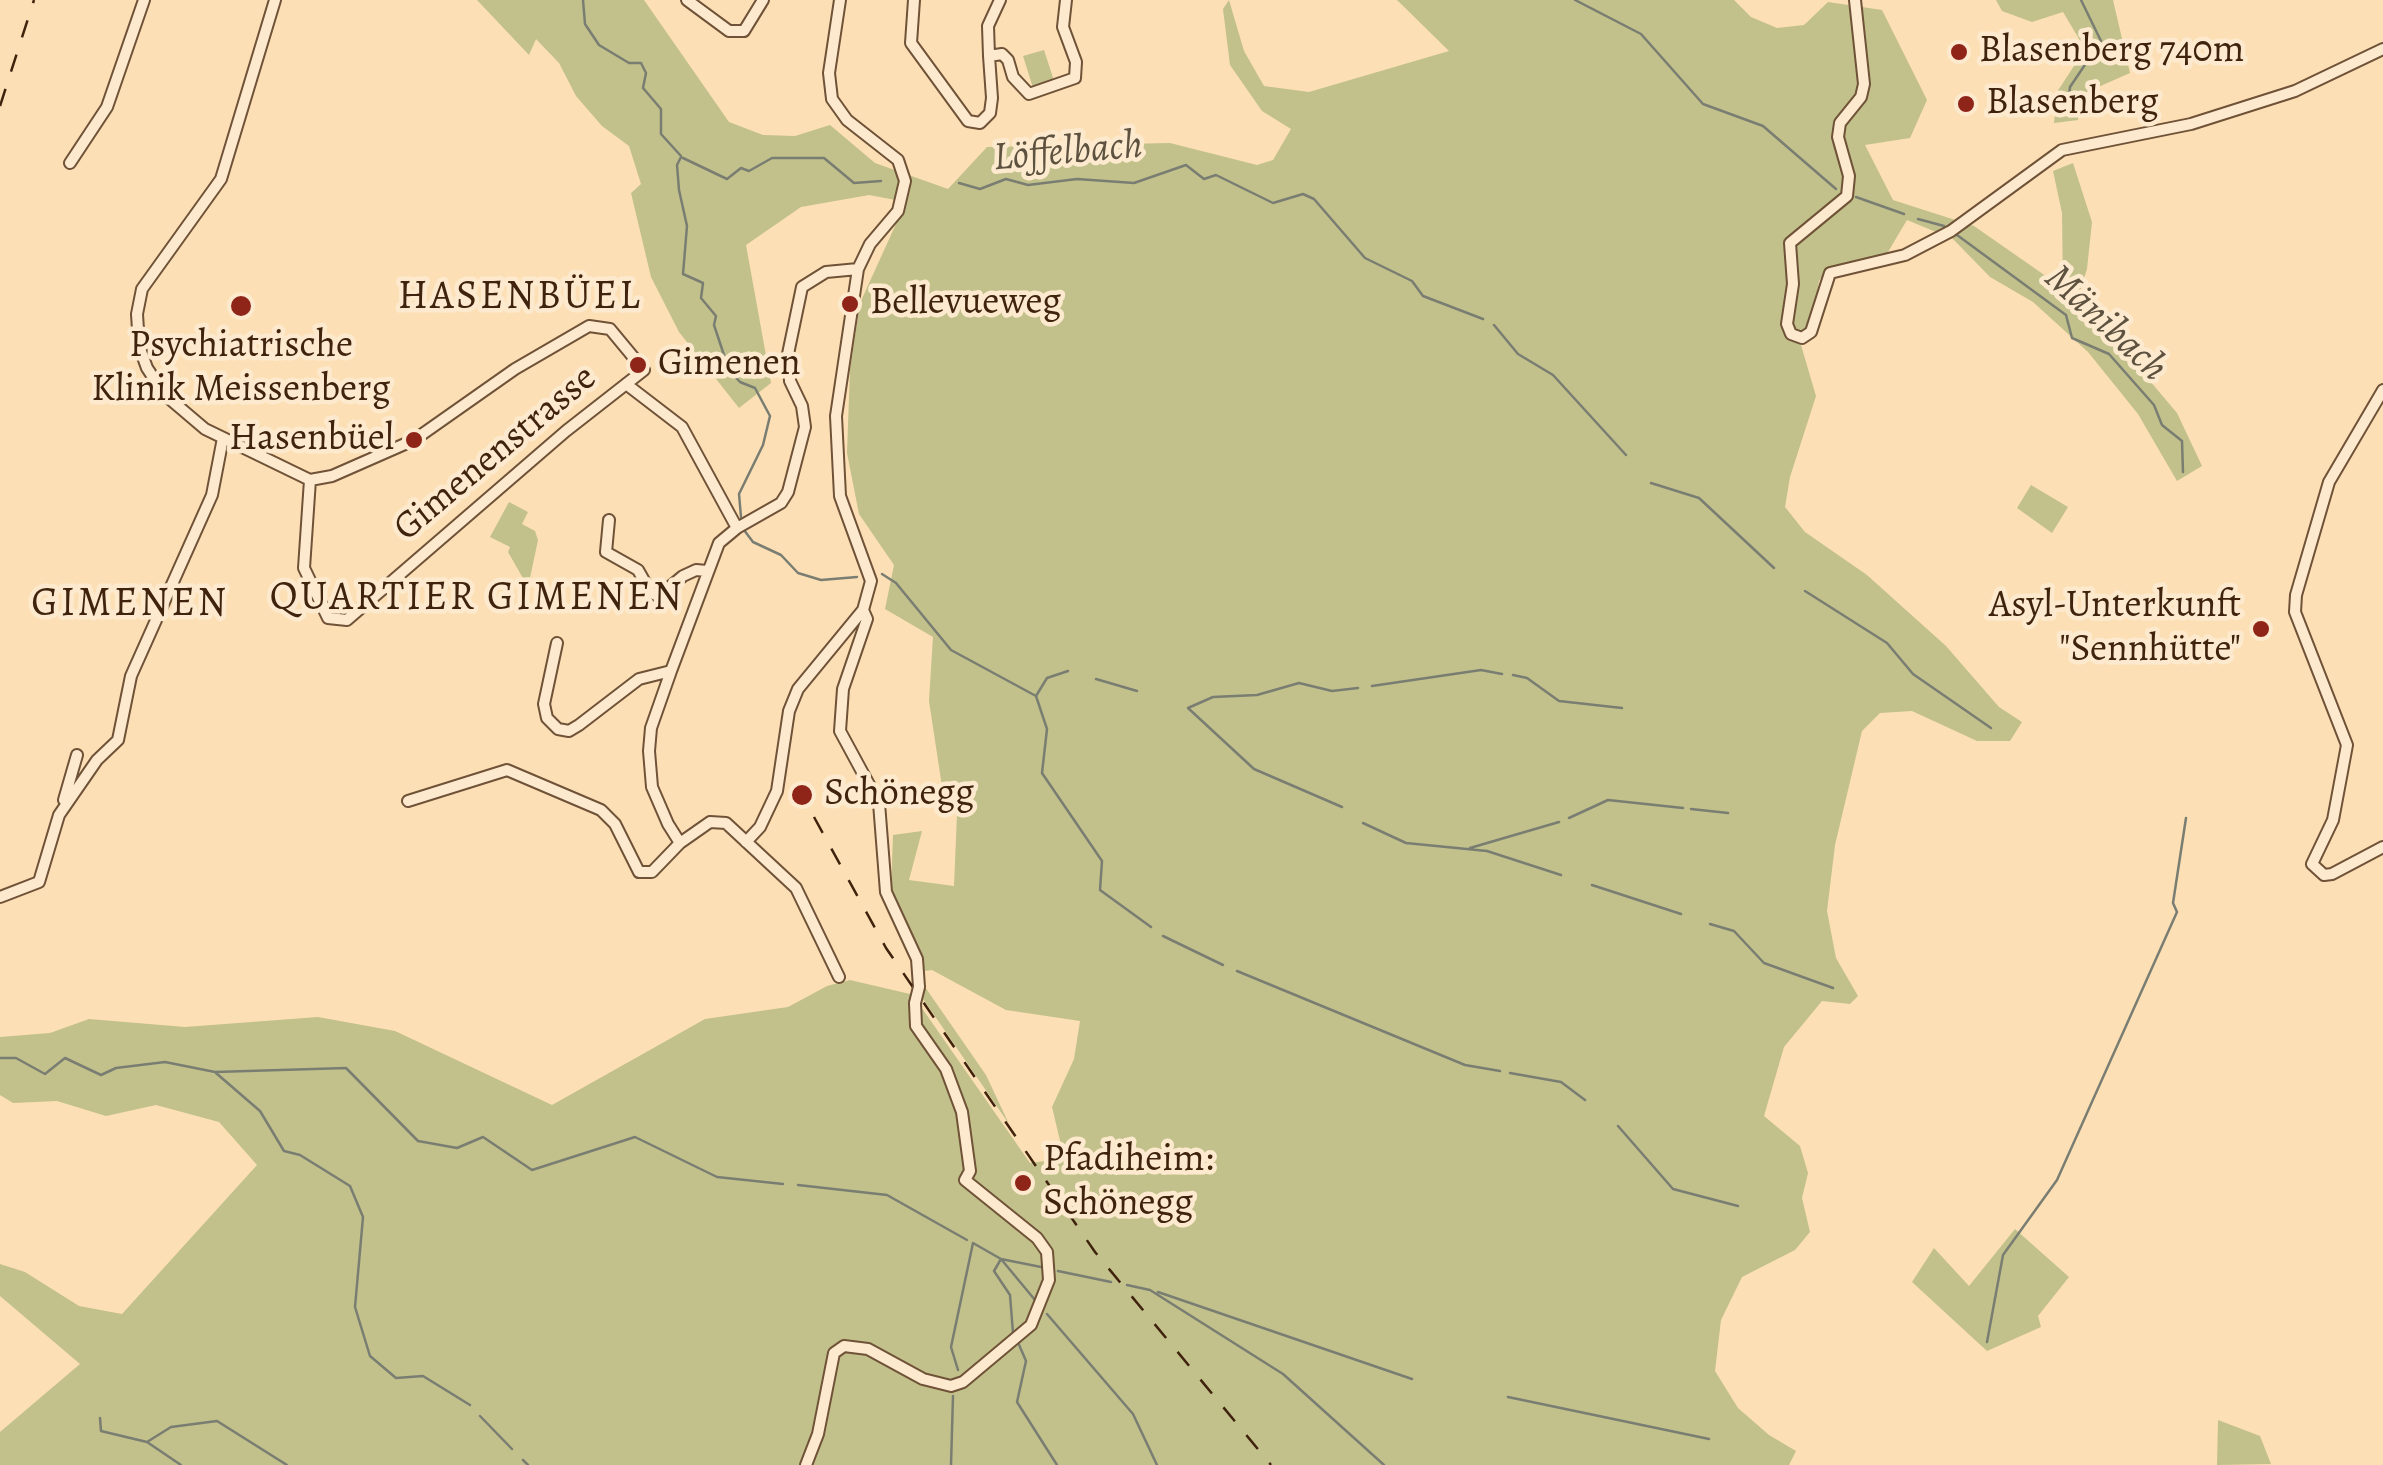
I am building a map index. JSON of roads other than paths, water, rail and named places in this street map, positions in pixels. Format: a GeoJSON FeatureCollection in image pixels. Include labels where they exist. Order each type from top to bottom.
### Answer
{"type":"FeatureCollection","features":[{"type":"Feature","properties":{"kind":"street"},"geometry":{"type":"LineString","coordinates":[[70,162],[97,127],[112,97],[144,0]]}},
{"type":"Feature","properties":{"kind":"street"},"geometry":{"type":"LineString","coordinates":[[275,0],[221,178],[202,209],[152,269],[137,314],[147,368],[165,394],[187,416],[223,438],[310,480],[332,476],[414,440],[515,369],[589,326],[610,329],[644,370],[626,384],[682,428],[736,528]]}},
{"type":"Feature","properties":{"kind":"street"},"geometry":{"type":"LineString","coordinates":[[687,0],[729,31],[744,31],[764,0]]}},
{"type":"Feature","properties":{"kind":"street"},"geometry":{"type":"LineString","coordinates":[[746,842],[760,827],[777,791],[789,711],[798,688],[863,610],[871,581],[840,496],[836,416],[858,269],[870,244],[898,211],[905,181],[889,150],[847,120],[832,99],[829,73],[840,0]]}},
{"type":"Feature","properties":{"kind":"street"},"geometry":{"type":"LineString","coordinates":[[914,0],[911,43],[968,121],[980,123],[990,113],[988,26],[1000,0]]}},
{"type":"Feature","properties":{"kind":"street"},"geometry":{"type":"LineString","coordinates":[[990,56],[1002,54],[1013,77],[1029,94],[1074,78],[1076,62],[1062,27],[1066,0]]}},
{"type":"Feature","properties":{"kind":"street"},"geometry":{"type":"LineString","coordinates":[[1855,0],[1864,84],[1861,98],[1840,123],[1838,136],[1849,176],[1847,196],[1790,244],[1793,284],[1787,324],[1792,334],[1802,338],[1811,332],[1830,272],[1905,256],[1950,232],[2062,150],[2191,124],[2295,90],[2383,49]]}},
{"type":"Feature","properties":{"kind":"street"},"geometry":{"type":"LineString","coordinates":[[680,843],[656,800],[650,759],[651,728],[719,543],[736,528],[781,504],[788,492],[804,427],[802,406],[790,381],[788,354],[802,286],[826,272],[858,269]]}},
{"type":"Feature","properties":{"kind":"street","name":"Gimenenstrasse"},"geometry":{"type":"LineString","coordinates":[[310,480],[304,568],[328,618],[347,620],[626,384]]}},
{"type":"Feature","properties":{"kind":"street"},"geometry":{"type":"LineString","coordinates":[[2383,390],[2329,482],[2296,595],[2295,612],[2347,746],[2333,820],[2312,864],[2315,871],[2332,874],[2383,847]]}},
{"type":"Feature","properties":{"kind":"street"},"geometry":{"type":"LineString","coordinates":[[60,816],[97,760],[118,740],[130,676],[212,495],[223,438]]}},
{"type":"Feature","properties":{"kind":"street"},"geometry":{"type":"LineString","coordinates":[[609,520],[606,552],[638,570],[650,593],[659,596],[683,576],[696,570],[707,571]]}},
{"type":"Feature","properties":{"kind":"street"},"geometry":{"type":"LineString","coordinates":[[806,1465],[818,1434],[828,1366],[834,1353],[844,1346],[868,1349],[923,1379],[952,1386],[963,1382],[1031,1325],[1049,1280],[1046,1252],[1037,1238],[965,1180],[970,1171],[962,1112],[946,1069],[916,1026],[917,958],[886,892],[879,803],[840,731],[844,689],[867,619],[863,610]]}},
{"type":"Feature","properties":{"kind":"street"},"geometry":{"type":"LineString","coordinates":[[557,643],[544,704],[546,718],[558,729],[568,731],[578,726],[639,679],[671,671]]}},
{"type":"Feature","properties":{"kind":"street"},"geometry":{"type":"LineString","coordinates":[[0,897],[39,882],[77,754]]}},
{"type":"Feature","properties":{"kind":"street"},"geometry":{"type":"LineString","coordinates":[[408,801],[507,770],[602,810],[615,824],[640,872],[652,872],[680,843],[720,820],[796,888],[838,976]]}},
{"type":"Feature","properties":{"kind":"waterway"},"geometry":{"type":"LineString","coordinates":[[583,0],[585,24],[599,45],[629,63],[641,63],[646,73],[643,88],[661,109],[661,134],[681,156]]}},
{"type":"Feature","properties":{"kind":"waterway","name":"Mänibach"},"geometry":{"type":"LineString","coordinates":[[1575,0],[1641,34],[1703,104],[1763,126],[1836,189]]}},
{"type":"Feature","properties":{"kind":"waterway"},"geometry":{"type":"LineString","coordinates":[[2067,114],[2070,87],[2101,41],[2081,0]]}},
{"type":"Feature","properties":{"kind":"waterway"},"geometry":{"type":"LineString","coordinates":[[681,157],[677,165],[679,190],[687,226],[683,274],[703,283],[701,298],[716,316],[714,325],[729,370],[740,382],[755,388],[770,416],[763,445],[739,494],[741,517]]}},
{"type":"Feature","properties":{"kind":"waterway","name":"Löffelbach"},"geometry":{"type":"LineString","coordinates":[[683,158],[727,179],[741,168],[749,171],[772,158],[824,158],[854,183],[881,181]]}},
{"type":"Feature","properties":{"kind":"waterway","name":"Löffelbach"},"geometry":{"type":"LineString","coordinates":[[959,183],[980,189],[1006,179],[1028,185],[1077,179],[1134,183],[1186,165],[1204,179],[1216,175],[1273,203],[1303,194],[1314,199],[1365,258],[1412,281],[1423,296],[1483,319]]}},
{"type":"Feature","properties":{"kind":"waterway","name":"Mänibach"},"geometry":{"type":"LineString","coordinates":[[1856,197],[1904,214]]}},
{"type":"Feature","properties":{"kind":"waterway","name":"Mänibach"},"geometry":{"type":"LineString","coordinates":[[1918,219],[1944,226]]}},
{"type":"Feature","properties":{"kind":"waterway","name":"Mänibach"},"geometry":{"type":"LineString","coordinates":[[1957,235],[2066,315],[2072,338],[2109,354],[2154,405],[2162,425],[2182,441],[2183,472]]}},
{"type":"Feature","properties":{"kind":"waterway","name":"Löffelbach"},"geometry":{"type":"LineString","coordinates":[[1494,325],[1518,354],[1553,375],[1626,455]]}},
{"type":"Feature","properties":{"kind":"waterway","name":"Löffelbach"},"geometry":{"type":"LineString","coordinates":[[1651,483],[1699,498],[1774,568]]}},
{"type":"Feature","properties":{"kind":"waterway"},"geometry":{"type":"LineString","coordinates":[[744,530],[753,542],[781,555],[798,573],[821,580],[857,577]]}},
{"type":"Feature","properties":{"kind":"waterway"},"geometry":{"type":"LineString","coordinates":[[882,574],[896,583],[951,650],[1036,696],[1047,678],[1068,671]]}},
{"type":"Feature","properties":{"kind":"waterway","name":"Löffelbach"},"geometry":{"type":"LineString","coordinates":[[1805,591],[1887,643],[1913,674],[1991,728]]}},
{"type":"Feature","properties":{"kind":"waterway"},"geometry":{"type":"LineString","coordinates":[[1372,686],[1481,670],[1502,674]]}},
{"type":"Feature","properties":{"kind":"waterway"},"geometry":{"type":"LineString","coordinates":[[1513,675],[1527,678],[1559,701],[1622,708]]}},
{"type":"Feature","properties":{"kind":"waterway"},"geometry":{"type":"LineString","coordinates":[[1096,679],[1137,691]]}},
{"type":"Feature","properties":{"kind":"waterway"},"geometry":{"type":"LineString","coordinates":[[1342,807],[1254,769],[1188,708],[1213,697],[1257,695],[1299,683],[1332,691],[1358,688]]}},
{"type":"Feature","properties":{"kind":"waterway"},"geometry":{"type":"LineString","coordinates":[[1036,696],[1047,729],[1042,773],[1102,861],[1100,890],[1151,927]]}},
{"type":"Feature","properties":{"kind":"waterway"},"geometry":{"type":"LineString","coordinates":[[1569,818],[1608,800],[1683,808]]}},
{"type":"Feature","properties":{"kind":"waterway"},"geometry":{"type":"LineString","coordinates":[[1691,809],[1728,813]]}},
{"type":"Feature","properties":{"kind":"waterway"},"geometry":{"type":"LineString","coordinates":[[1987,1342],[2003,1255],[2057,1180],[2177,912],[2173,903],[2186,818]]}},
{"type":"Feature","properties":{"kind":"waterway"},"geometry":{"type":"LineString","coordinates":[[1470,848],[1559,822]]}},
{"type":"Feature","properties":{"kind":"waterway"},"geometry":{"type":"LineString","coordinates":[[1363,823],[1406,843],[1487,851],[1561,875]]}},
{"type":"Feature","properties":{"kind":"waterway"},"geometry":{"type":"LineString","coordinates":[[1592,885],[1681,914]]}},
{"type":"Feature","properties":{"kind":"waterway"},"geometry":{"type":"LineString","coordinates":[[1710,924],[1734,931],[1764,963],[1833,988]]}},
{"type":"Feature","properties":{"kind":"waterway"},"geometry":{"type":"LineString","coordinates":[[1163,936],[1223,965]]}},
{"type":"Feature","properties":{"kind":"waterway"},"geometry":{"type":"LineString","coordinates":[[1237,971],[1465,1065],[1500,1071]]}},
{"type":"Feature","properties":{"kind":"waterway"},"geometry":{"type":"LineString","coordinates":[[0,1058],[16,1058],[45,1074],[65,1058],[101,1075],[116,1068],[165,1062],[215,1072],[346,1068],[418,1141],[457,1148],[483,1137],[532,1170],[635,1137],[717,1177],[783,1184]]}},
{"type":"Feature","properties":{"kind":"waterway"},"geometry":{"type":"LineString","coordinates":[[216,1073],[260,1111],[284,1151],[300,1155],[350,1186],[363,1217],[355,1307],[370,1356],[396,1378],[423,1376],[470,1405]]}},
{"type":"Feature","properties":{"kind":"waterway"},"geometry":{"type":"LineString","coordinates":[[1510,1073],[1561,1082],[1585,1100]]}},
{"type":"Feature","properties":{"kind":"waterway"},"geometry":{"type":"LineString","coordinates":[[1618,1126],[1673,1189],[1738,1206]]}},
{"type":"Feature","properties":{"kind":"waterway"},"geometry":{"type":"LineString","coordinates":[[798,1185],[887,1195],[967,1240]]}},
{"type":"Feature","properties":{"kind":"waterway"},"geometry":{"type":"LineString","coordinates":[[958,1370],[951,1347],[973,1243],[1001,1259],[1041,1267]]}},
{"type":"Feature","properties":{"kind":"waterway"},"geometry":{"type":"LineString","coordinates":[[1013,1333],[1010,1295],[994,1271],[1001,1259],[1035,1300]]}},
{"type":"Feature","properties":{"kind":"waterway"},"geometry":{"type":"LineString","coordinates":[[1058,1271],[1111,1282]]}},
{"type":"Feature","properties":{"kind":"waterway"},"geometry":{"type":"LineString","coordinates":[[1127,1285],[1150,1290],[1283,1374],[1384,1465]]}},
{"type":"Feature","properties":{"kind":"waterway"},"geometry":{"type":"LineString","coordinates":[[1158,1292],[1412,1379]]}},
{"type":"Feature","properties":{"kind":"waterway"},"geometry":{"type":"LineString","coordinates":[[1047,1314],[1133,1414],[1157,1465]]}},
{"type":"Feature","properties":{"kind":"waterway"},"geometry":{"type":"LineString","coordinates":[[1017,1340],[1026,1361],[1017,1402],[1057,1465]]}},
{"type":"Feature","properties":{"kind":"waterway"},"geometry":{"type":"LineString","coordinates":[[951,1465],[953,1396]]}},
{"type":"Feature","properties":{"kind":"waterway"},"geometry":{"type":"LineString","coordinates":[[1508,1397],[1709,1439]]}},
{"type":"Feature","properties":{"kind":"waterway"},"geometry":{"type":"LineString","coordinates":[[480,1416],[512,1449]]}},
{"type":"Feature","properties":{"kind":"waterway"},"geometry":{"type":"LineString","coordinates":[[100,1418],[101,1431],[147,1442],[181,1465]]}},
{"type":"Feature","properties":{"kind":"waterway"},"geometry":{"type":"LineString","coordinates":[[147,1442],[171,1427],[217,1421],[287,1465]]}},
{"type":"Feature","properties":{"kind":"waterway"},"geometry":{"type":"LineString","coordinates":[[523,1460],[528,1465]]}},
{"type":"Feature","properties":{"kind":"railway"},"geometry":{"type":"LineString","coordinates":[[0,106],[34,0]]}},
{"type":"Feature","properties":{"kind":"railway"},"geometry":{"type":"LineString","coordinates":[[814,817],[886,948],[1095,1252],[1271,1465]]}},
{"type":"Feature","properties":{"kind":"place","name":"Blasenberg 740m"},"geometry":{"type":"Point","coordinates":[1959,52]}},
{"type":"Feature","properties":{"kind":"place","name":"Blasenberg"},"geometry":{"type":"Point","coordinates":[1966,104]}},
{"type":"Feature","properties":{"kind":"place","name":"Bellevueweg"},"geometry":{"type":"Point","coordinates":[850,304]}},
{"type":"Feature","properties":{"kind":"place","name":"Psychiatrische Klinik Meissenberg"},"geometry":{"type":"Point","coordinates":[241,306]}},
{"type":"Feature","properties":{"kind":"place","name":"Gimenen"},"geometry":{"type":"Point","coordinates":[638,365]}},
{"type":"Feature","properties":{"kind":"place","name":"Hasenbüel"},"geometry":{"type":"Point","coordinates":[414,440]}},
{"type":"Feature","properties":{"kind":"place","name":"Asyl-Unterkunft \"Sennhütte\""},"geometry":{"type":"Point","coordinates":[2261,629]}},
{"type":"Feature","properties":{"kind":"place","name":"Schönegg"},"geometry":{"type":"Point","coordinates":[802,795]}},
{"type":"Feature","properties":{"kind":"place","name":"Pfadiheim: Schönegg"},"geometry":{"type":"Point","coordinates":[1023,1183]}},
{"type":"Feature","properties":{"kind":"district","name":"HASENBÜEL"},"geometry":{"type":"Point","coordinates":[520,298]}},
{"type":"Feature","properties":{"kind":"district","name":"QUARTIER GIMENEN"},"geometry":{"type":"Point","coordinates":[477,599]}},
{"type":"Feature","properties":{"kind":"district","name":"GIMENEN"},"geometry":{"type":"Point","coordinates":[130,605]}}]}
